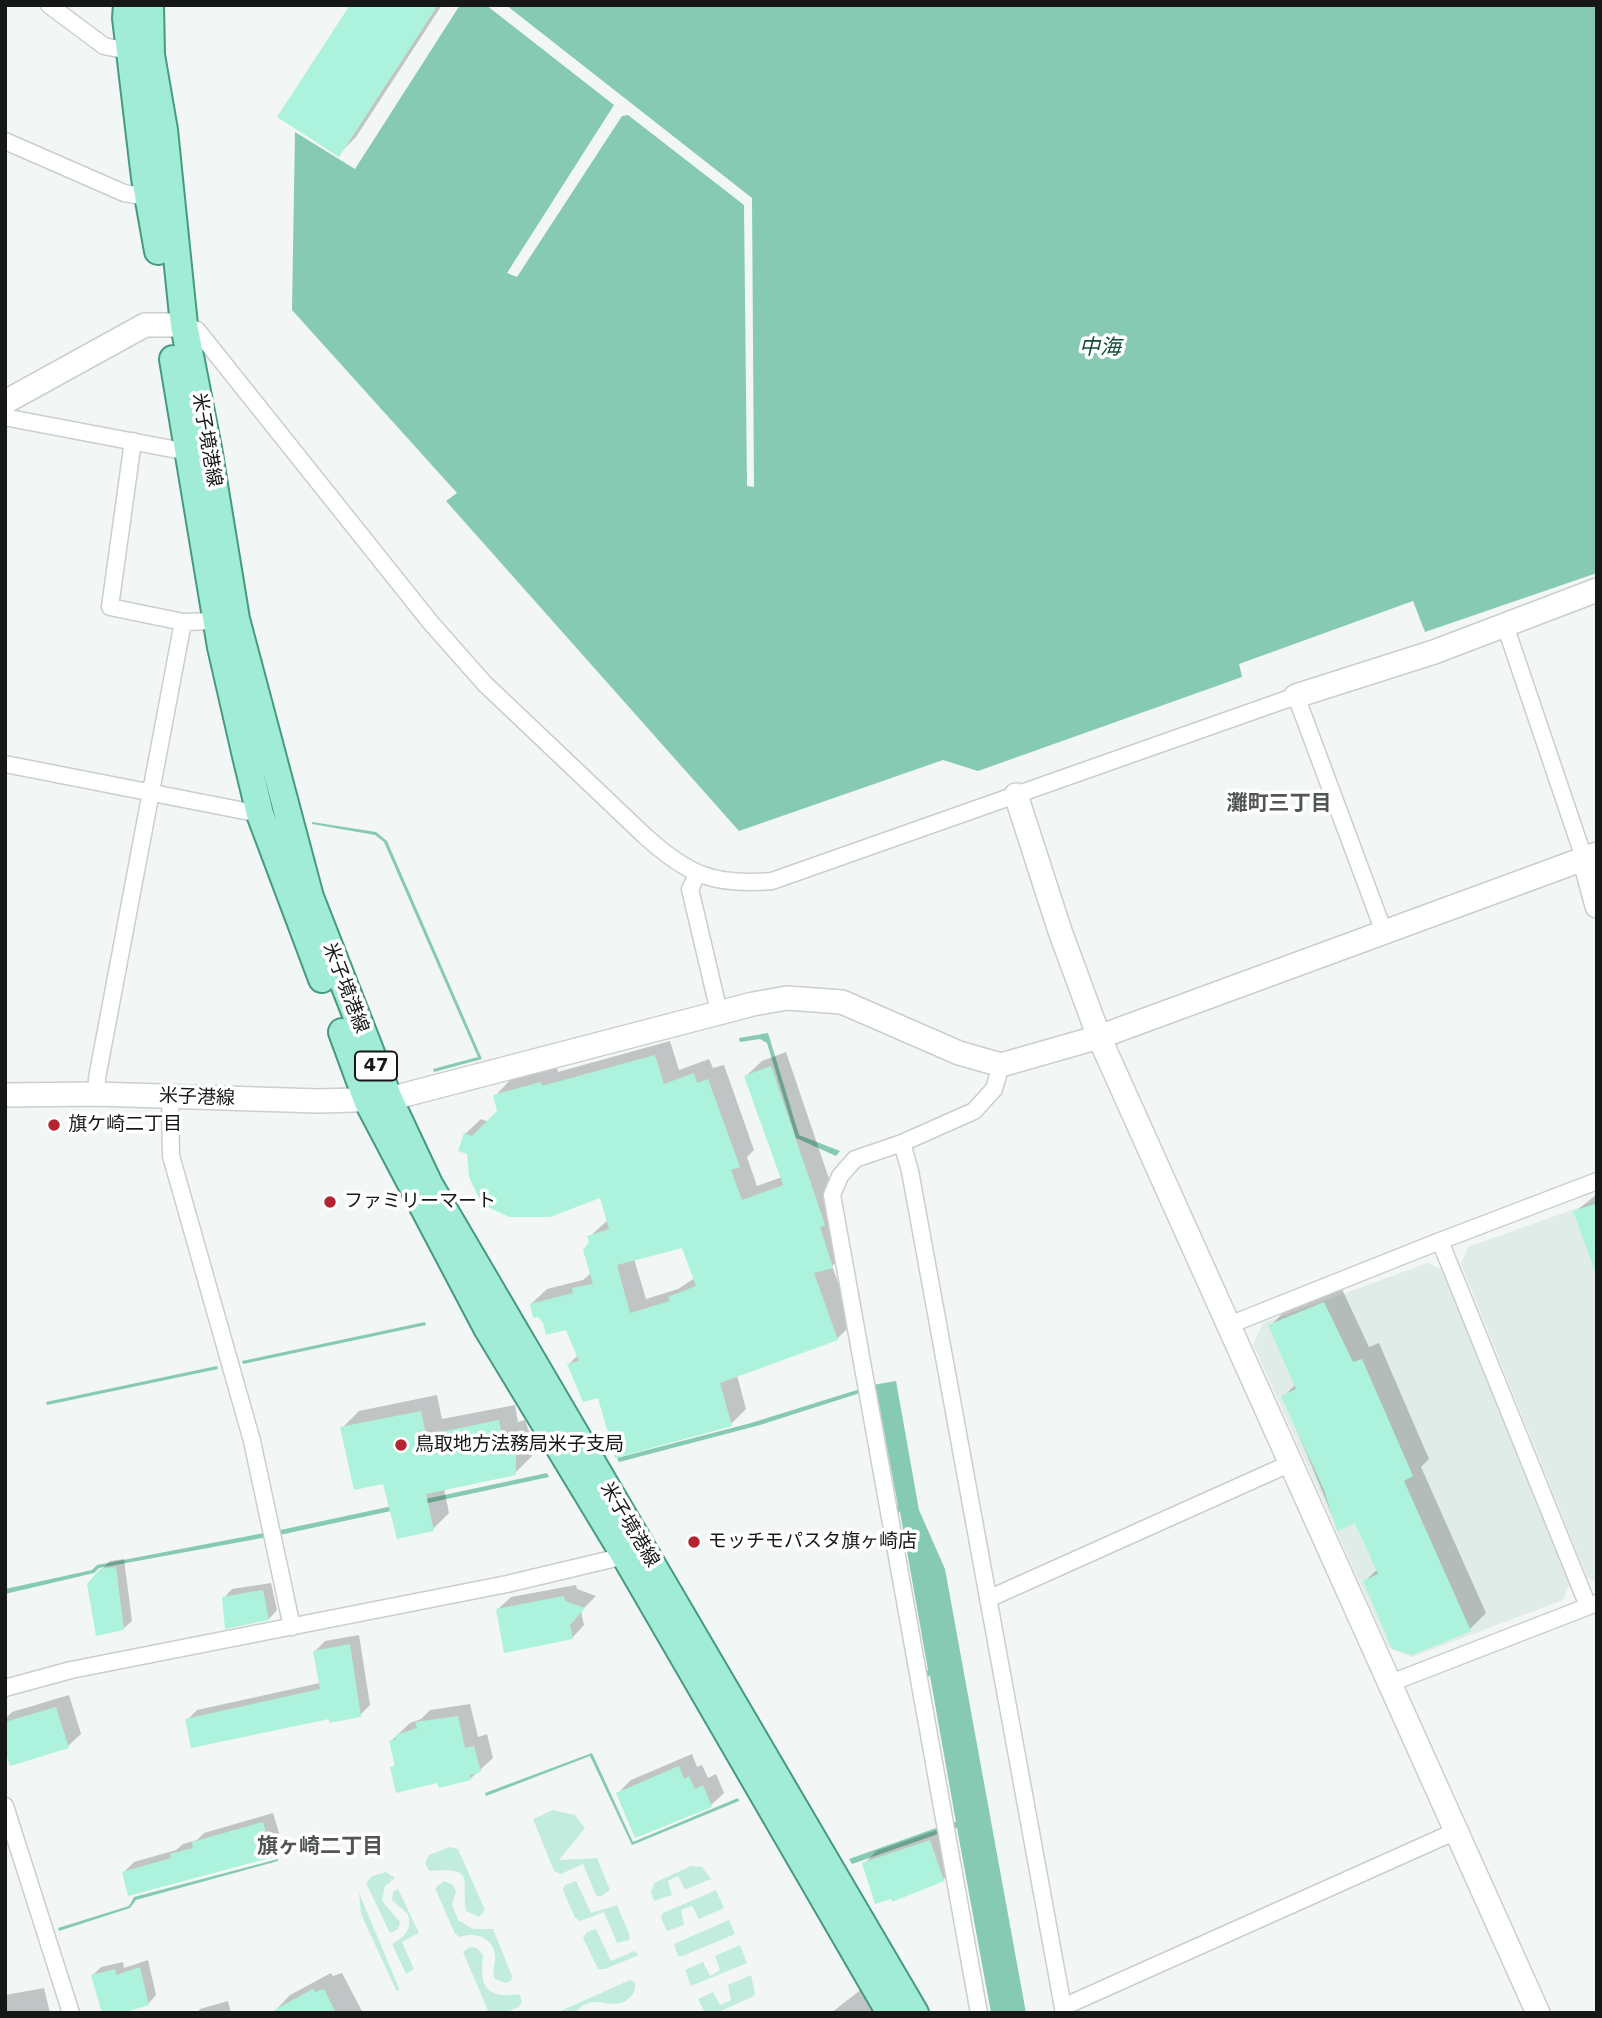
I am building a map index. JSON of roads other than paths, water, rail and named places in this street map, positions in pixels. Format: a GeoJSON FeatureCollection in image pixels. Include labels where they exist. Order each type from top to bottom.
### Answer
{"type":"FeatureCollection","features":[{"type":"Feature","properties":{"kind":"main road","name":"米子境港線"},"geometry":{"type":"LineString","coordinates":[[127,5],[126,18],[141,53],[164,130],[160,199],[188,452],[216,621],[260,814],[378,1100],[476,1266],[890,2013]]}},
{"type":"Feature","properties":{"kind":"main road","name":"米子境港線"},"geometry":{"type":"LineString","coordinates":[[141,53],[150,5]]}},
{"type":"Feature","properties":{"kind":"main road","name":"米子境港線"},"geometry":{"type":"LineString","coordinates":[[176,325],[208,448],[236,619],[310,897],[378,1100]]}},
{"type":"Feature","properties":{"kind":"main road","name":"米子境港線"},"geometry":{"type":"LineString","coordinates":[[635,1554],[915,2013]]}},
{"type":"Feature","properties":{"kind":"street"},"geometry":{"type":"LineString","coordinates":[[49,5],[104,46],[141,53]]}},
{"type":"Feature","properties":{"kind":"street"},"geometry":{"type":"LineString","coordinates":[[5,141],[124,193],[160,199]]}},
{"type":"Feature","properties":{"kind":"street"},"geometry":{"type":"LineString","coordinates":[[5,402],[145,325],[176,325],[197,330],[396,580],[485,684],[669,858],[697,875],[735,884],[772,881],[1296,696],[1434,652],[1597,590]]}},
{"type":"Feature","properties":{"kind":"street"},"geometry":{"type":"LineString","coordinates":[[5,411],[9,418],[188,452]]}},
{"type":"Feature","properties":{"kind":"street"},"geometry":{"type":"LineString","coordinates":[[133,441],[110,607],[183,622],[216,621]]}},
{"type":"Feature","properties":{"kind":"street"},"geometry":{"type":"LineString","coordinates":[[96,1094],[183,622]]}},
{"type":"Feature","properties":{"kind":"street"},"geometry":{"type":"LineString","coordinates":[[1505,625],[1590,856],[1597,906]]}},
{"type":"Feature","properties":{"kind":"street"},"geometry":{"type":"LineString","coordinates":[[1296,696],[1384,932]]}},
{"type":"Feature","properties":{"kind":"street"},"geometry":{"type":"LineString","coordinates":[[5,764],[260,814]]}},
{"type":"Feature","properties":{"kind":"street"},"geometry":{"type":"LineString","coordinates":[[1016,795],[1060,931],[1099,1037],[1454,1832],[1538,2013]]}},
{"type":"Feature","properties":{"kind":"street"},"geometry":{"type":"LineString","coordinates":[[979,2013],[832,1195],[840,1176],[855,1159],[902,1143],[974,1111],[994,1089],[1001,1065],[1099,1037],[1590,856]]}},
{"type":"Feature","properties":{"kind":"street"},"geometry":{"type":"LineString","coordinates":[[697,875],[690,889],[719,1012]]}},
{"type":"Feature","properties":{"kind":"street","name":"米子港線"},"geometry":{"type":"LineString","coordinates":[[5,1095],[96,1094],[378,1100],[719,1012],[787,998],[842,1002],[959,1053],[1001,1065]]}},
{"type":"Feature","properties":{"kind":"street"},"geometry":{"type":"LineString","coordinates":[[170,1097],[171,1157],[252,1441],[292,1627]]}},
{"type":"Feature","properties":{"kind":"street"},"geometry":{"type":"LineString","coordinates":[[902,1143],[910,1171],[1063,2010],[1454,1832]]}},
{"type":"Feature","properties":{"kind":"street"},"geometry":{"type":"LineString","coordinates":[[1229,1325],[1597,1181]]}},
{"type":"Feature","properties":{"kind":"street"},"geometry":{"type":"LineString","coordinates":[[1388,1684],[1593,1604],[1440,1241]]}},
{"type":"Feature","properties":{"kind":"street"},"geometry":{"type":"LineString","coordinates":[[989,1599],[1289,1464]]}},
{"type":"Feature","properties":{"kind":"street"},"geometry":{"type":"LineString","coordinates":[[5,1688],[71,1670],[507,1584],[635,1554]]}},
{"type":"Feature","properties":{"kind":"street"},"geometry":{"type":"LineString","coordinates":[[5,1806],[71,2013]]}},
{"type":"Feature","properties":{"kind":"water","name":"中海"},"geometry":{"type":"Polygon","coordinates":[[[460,5],[486,5],[614,105],[507,273],[517,277],[622,116],[628,115],[744,205],[747,486],[754,487],[752,198],[506,5],[1597,5],[1597,573],[1425,632],[1413,601],[1239,664],[1242,677],[978,771],[943,760],[739,831],[446,501],[457,493],[292,310],[295,132],[355,169],[460,5]]]}},
{"type":"Feature","properties":{"kind":"water"},"geometry":{"type":"Polygon","coordinates":[[[312,822],[376,832],[387,841],[482,1059],[434,1072],[433,1069],[478,1057],[384,842],[375,835],[312,822]]]}},
{"type":"Feature","properties":{"kind":"water"},"geometry":{"type":"Polygon","coordinates":[[[768,1033],[799,1135],[840,1151],[836,1156],[796,1138],[767,1043],[760,1039],[740,1042],[739,1038],[768,1033]]]}},
{"type":"Feature","properties":{"kind":"water"},"geometry":{"type":"Polygon","coordinates":[[[425,1322],[426,1325],[243,1364],[242,1361],[425,1322]]]}},
{"type":"Feature","properties":{"kind":"water"},"geometry":{"type":"Polygon","coordinates":[[[217,1366],[218,1369],[47,1405],[46,1402],[217,1366]]]}},
{"type":"Feature","properties":{"kind":"water"},"geometry":{"type":"Polygon","coordinates":[[[896,1381],[919,1510],[945,1569],[1026,2013],[991,2013],[957,1828],[953,1829],[951,1822],[956,1822],[930,1676],[925,1677],[923,1673],[928,1670],[900,1512],[895,1513],[894,1507],[898,1506],[877,1393],[860,1393],[760,1425],[619,1462],[617,1458],[751,1423],[873,1385],[896,1381]]]}},
{"type":"Feature","properties":{"kind":"water"},"geometry":{"type":"Polygon","coordinates":[[[547,1473],[549,1477],[284,1534],[99,1568],[94,1573],[5,1594],[5,1589],[92,1570],[97,1565],[285,1529],[547,1473]]]}},
{"type":"Feature","properties":{"kind":"water"},"geometry":{"type":"Polygon","coordinates":[[[592,1753],[633,1842],[738,1798],[739,1801],[632,1845],[590,1756],[486,1796],[485,1793],[592,1753]]]}},
{"type":"Feature","properties":{"kind":"water"},"geometry":{"type":"Polygon","coordinates":[[[939,1827],[941,1833],[852,1864],[849,1859],[939,1827]]]}},
{"type":"Feature","properties":{"kind":"water"},"geometry":{"type":"Polygon","coordinates":[[[278,1859],[136,1900],[130,1908],[59,1931],[58,1928],[129,1906],[134,1897],[278,1859]]]}},
{"type":"Feature","properties":{"kind":"place","name":"旗ケ崎二丁目"},"geometry":{"type":"Point","coordinates":[54,1125]}},
{"type":"Feature","properties":{"kind":"place","name":"ファミリーマート"},"geometry":{"type":"Point","coordinates":[330,1202]}},
{"type":"Feature","properties":{"kind":"place","name":"鳥取地方法務局米子支局"},"geometry":{"type":"Point","coordinates":[401,1445]}},
{"type":"Feature","properties":{"kind":"place","name":"モッチモパスタ旗ヶ崎店"},"geometry":{"type":"Point","coordinates":[694,1542]}},
{"type":"Feature","properties":{"kind":"district","name":"灘町三丁目"},"geometry":{"type":"Point","coordinates":[1279,805]}},
{"type":"Feature","properties":{"kind":"district","name":"旗ヶ崎二丁目"},"geometry":{"type":"Point","coordinates":[320,1848]}}]}
